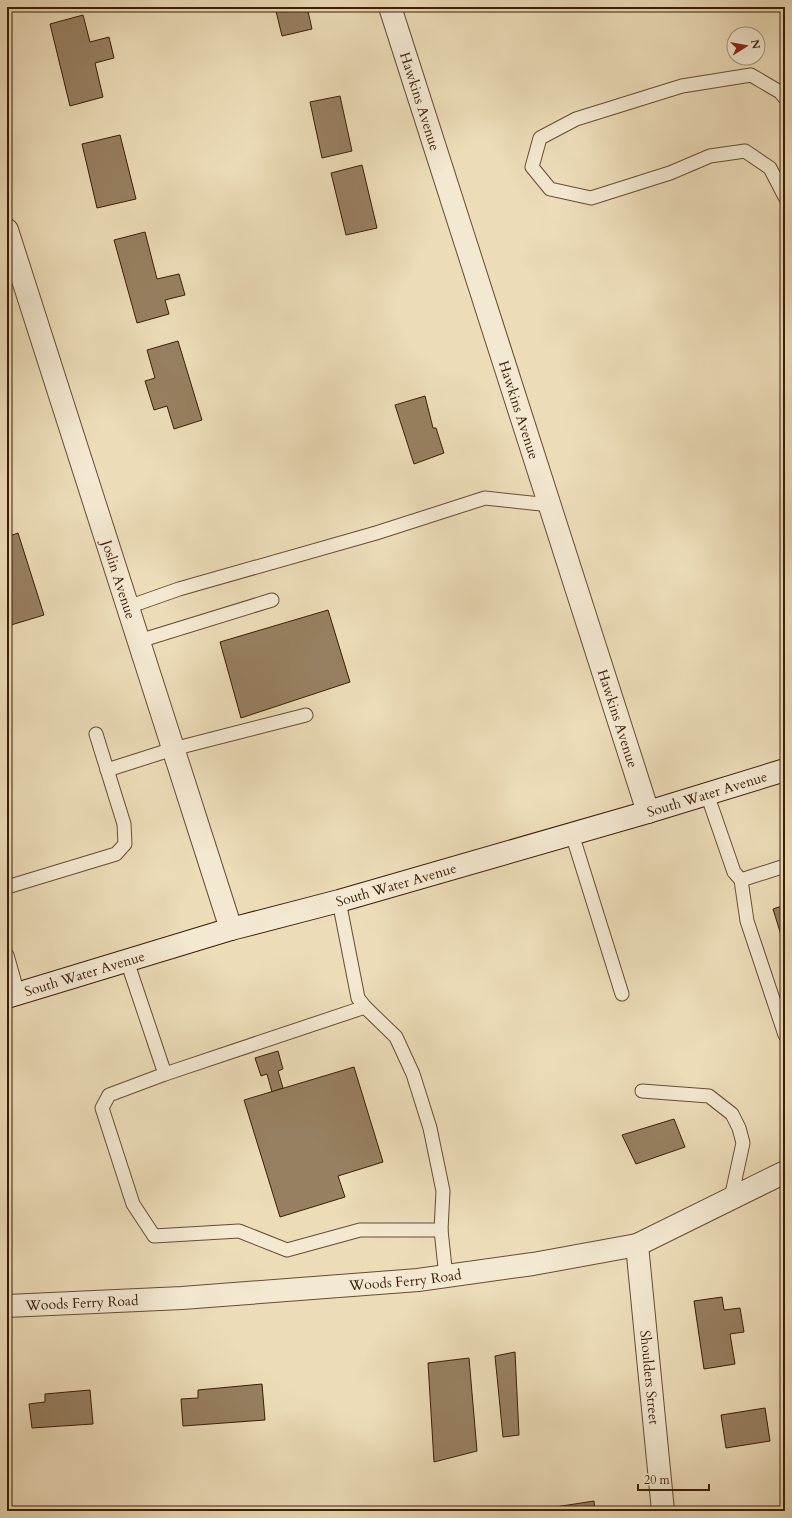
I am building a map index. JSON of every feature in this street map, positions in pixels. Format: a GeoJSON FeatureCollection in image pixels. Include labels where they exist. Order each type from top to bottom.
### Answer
{"type":"FeatureCollection","features":[{"type":"Feature","properties":{"kind":"street","name":"Hawkins Avenue"},"geometry":{"type":"LineString","coordinates":[[390,7],[648,812]]}},
{"type":"Feature","properties":{"kind":"street","name":"Joslin Avenue"},"geometry":{"type":"LineString","coordinates":[[7,230],[231,929]]}},
{"type":"Feature","properties":{"kind":"street","name":"South Water Avenue"},"geometry":{"type":"LineString","coordinates":[[13,995],[231,929],[338,901],[572,834],[785,770]]}},
{"type":"Feature","properties":{"kind":"street","name":"Woods Ferry Road"},"geometry":{"type":"LineString","coordinates":[[7,1306],[182,1298],[446,1277],[533,1264],[637,1245],[785,1172]]}},
{"type":"Feature","properties":{"kind":"street","name":"Shoulders Street"},"geometry":{"type":"LineString","coordinates":[[637,1245],[663,1511]]}},
{"type":"Feature","properties":{"kind":"lane"},"geometry":{"type":"LineString","coordinates":[[785,98],[780,92],[751,75],[682,86],[576,119],[540,138],[532,167],[550,189],[591,198],[670,173],[710,156],[745,152],[770,168],[785,197]]}},
{"type":"Feature","properties":{"kind":"lane"},"geometry":{"type":"LineString","coordinates":[[128,607],[179,589],[376,533],[485,498],[550,505]]}},
{"type":"Feature","properties":{"kind":"lane"},"geometry":{"type":"LineString","coordinates":[[139,641],[272,600]]}},
{"type":"Feature","properties":{"kind":"lane"},"geometry":{"type":"LineString","coordinates":[[107,770],[173,750],[306,715]]}},
{"type":"Feature","properties":{"kind":"lane"},"geometry":{"type":"LineString","coordinates":[[7,887],[116,854],[125,844],[124,824],[96,734]]}},
{"type":"Feature","properties":{"kind":"lane"},"geometry":{"type":"LineString","coordinates":[[707,794],[734,872],[741,880],[747,921],[785,1035]]}},
{"type":"Feature","properties":{"kind":"lane"},"geometry":{"type":"LineString","coordinates":[[572,834],[622,994]]}},
{"type":"Feature","properties":{"kind":"lane"},"geometry":{"type":"LineString","coordinates":[[741,880],[785,866]]}},
{"type":"Feature","properties":{"kind":"lane"},"geometry":{"type":"LineString","coordinates":[[338,901],[358,998],[365,1007],[396,1036],[413,1074],[430,1128],[443,1191],[441,1230],[446,1277]]}},
{"type":"Feature","properties":{"kind":"lane"},"geometry":{"type":"LineString","coordinates":[[7,955],[13,995]]}},
{"type":"Feature","properties":{"kind":"lane"},"geometry":{"type":"LineString","coordinates":[[127,961],[165,1074]]}},
{"type":"Feature","properties":{"kind":"lane"},"geometry":{"type":"LineString","coordinates":[[365,1007],[165,1074],[109,1095],[102,1108],[133,1204],[154,1236],[239,1231],[287,1250],[360,1230],[441,1230]]}},
{"type":"Feature","properties":{"kind":"lane"},"geometry":{"type":"LineString","coordinates":[[642,1091],[709,1096],[732,1114],[739,1128],[743,1143],[731,1198]]}},
{"type":"Feature","properties":{"kind":"building"},"geometry":{"type":"Polygon","coordinates":[[[275,7],[307,7],[312,29],[282,36],[275,7]]]}},
{"type":"Feature","properties":{"kind":"building"},"geometry":{"type":"Polygon","coordinates":[[[83,15],[90,42],[109,37],[114,58],[95,63],[103,97],[70,106],[50,24],[83,15]]]}},
{"type":"Feature","properties":{"kind":"building"},"geometry":{"type":"Polygon","coordinates":[[[340,96],[352,151],[322,158],[310,102],[340,96]]]}},
{"type":"Feature","properties":{"kind":"building"},"geometry":{"type":"Polygon","coordinates":[[[120,135],[136,199],[97,208],[82,144],[120,135]]]}},
{"type":"Feature","properties":{"kind":"building"},"geometry":{"type":"Polygon","coordinates":[[[362,165],[377,228],[346,235],[331,173],[362,165]]]}},
{"type":"Feature","properties":{"kind":"building"},"geometry":{"type":"Polygon","coordinates":[[[145,232],[157,279],[179,274],[185,295],[165,300],[169,314],[137,323],[114,240],[145,232]]]}},
{"type":"Feature","properties":{"kind":"building"},"geometry":{"type":"Polygon","coordinates":[[[178,341],[202,420],[174,429],[167,406],[154,410],[145,381],[155,378],[147,350],[178,341]]]}},
{"type":"Feature","properties":{"kind":"building"},"geometry":{"type":"Polygon","coordinates":[[[425,396],[433,428],[436,428],[444,453],[414,464],[395,405],[425,396]]]}},
{"type":"Feature","properties":{"kind":"building"},"geometry":{"type":"Polygon","coordinates":[[[18,533],[44,615],[11,625],[7,612],[7,537],[18,533]]]}},
{"type":"Feature","properties":{"kind":"building"},"geometry":{"type":"Polygon","coordinates":[[[328,610],[350,682],[241,718],[220,642],[328,610]]]}},
{"type":"Feature","properties":{"kind":"building"},"geometry":{"type":"Polygon","coordinates":[[[785,905],[785,948],[773,909],[785,905]]]}},
{"type":"Feature","properties":{"kind":"building"},"geometry":{"type":"Polygon","coordinates":[[[278,1051],[283,1069],[278,1071],[283,1088],[272,1092],[267,1074],[261,1076],[255,1058],[278,1051]]]}},
{"type":"Feature","properties":{"kind":"building"},"geometry":{"type":"Polygon","coordinates":[[[354,1067],[383,1162],[338,1176],[345,1197],[280,1217],[244,1100],[354,1067]]]}},
{"type":"Feature","properties":{"kind":"building"},"geometry":{"type":"Polygon","coordinates":[[[674,1119],[685,1147],[636,1164],[622,1135],[674,1119]]]}},
{"type":"Feature","properties":{"kind":"building"},"geometry":{"type":"Polygon","coordinates":[[[722,1297],[724,1310],[740,1308],[744,1332],[730,1334],[735,1364],[704,1369],[694,1301],[722,1297]]]}},
{"type":"Feature","properties":{"kind":"building"},"geometry":{"type":"Polygon","coordinates":[[[515,1352],[519,1435],[503,1437],[495,1356],[515,1352]]]}},
{"type":"Feature","properties":{"kind":"building"},"geometry":{"type":"Polygon","coordinates":[[[469,1358],[477,1451],[434,1462],[428,1363],[469,1358]]]}},
{"type":"Feature","properties":{"kind":"building"},"geometry":{"type":"Polygon","coordinates":[[[262,1384],[265,1420],[183,1426],[181,1399],[198,1398],[198,1390],[262,1384]]]}},
{"type":"Feature","properties":{"kind":"building"},"geometry":{"type":"Polygon","coordinates":[[[90,1390],[93,1424],[32,1428],[29,1404],[45,1402],[45,1394],[90,1390]]]}},
{"type":"Feature","properties":{"kind":"building"},"geometry":{"type":"Polygon","coordinates":[[[765,1408],[770,1441],[726,1448],[721,1415],[765,1408]]]}},
{"type":"Feature","properties":{"kind":"building"},"geometry":{"type":"Polygon","coordinates":[[[594,1501],[595,1511],[529,1511],[594,1501]]]}}]}
